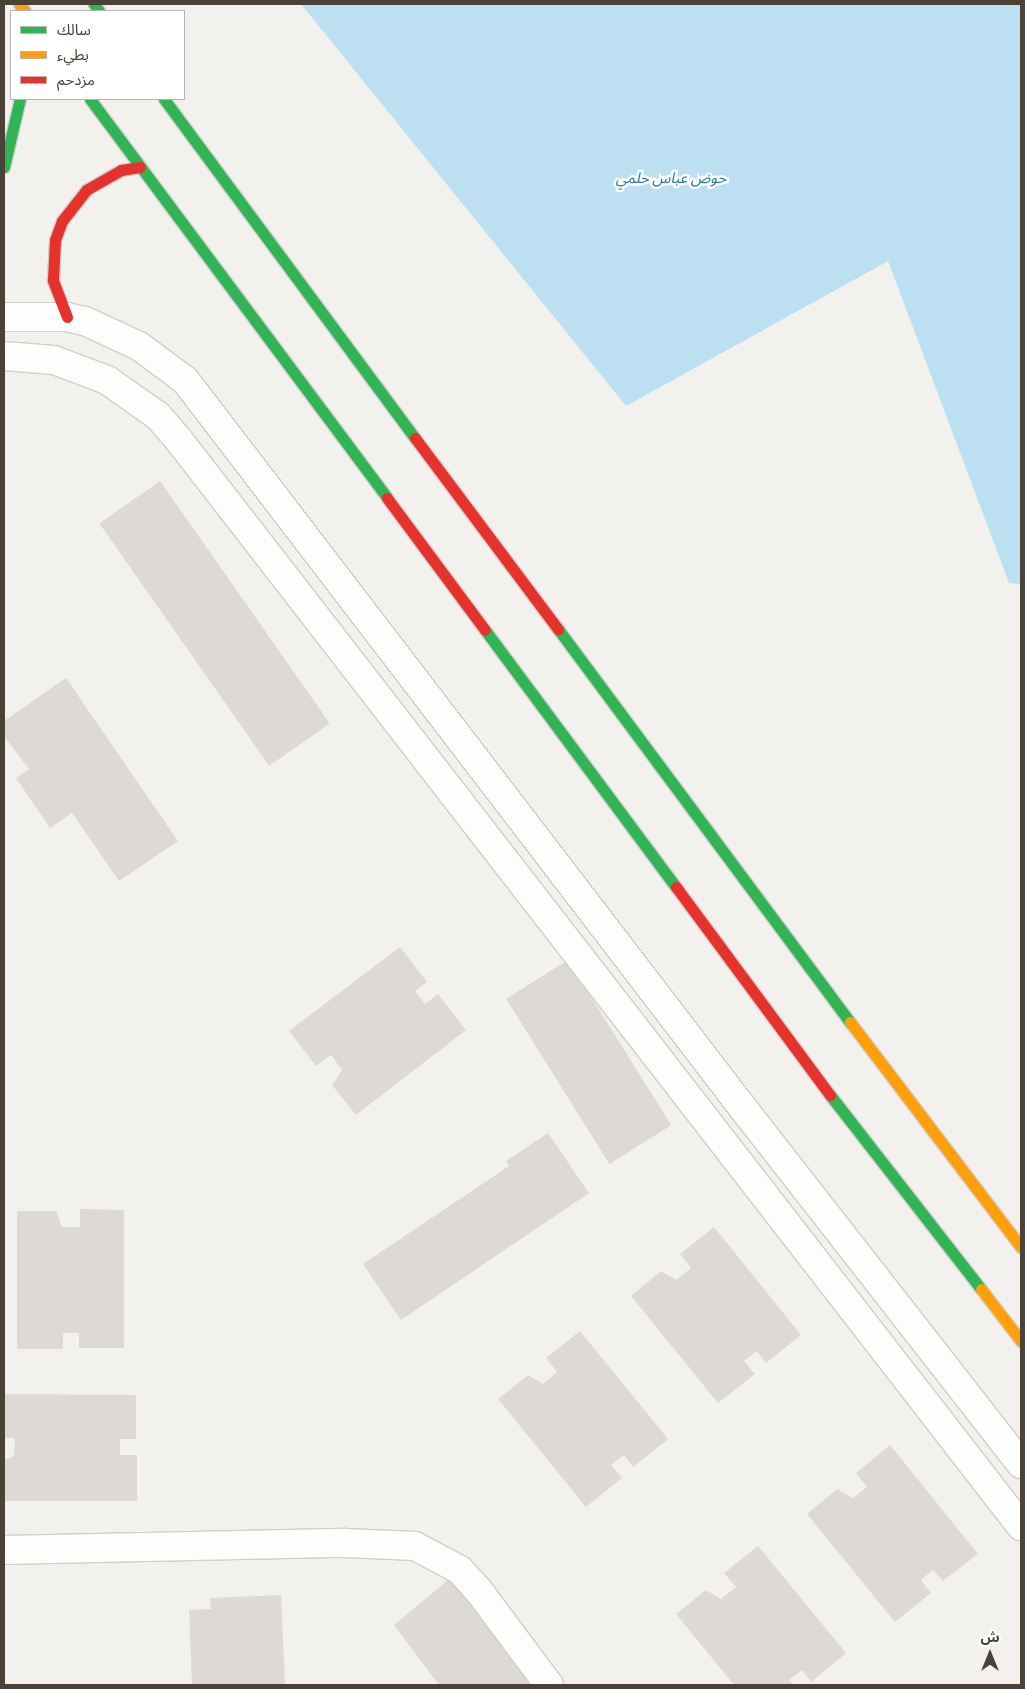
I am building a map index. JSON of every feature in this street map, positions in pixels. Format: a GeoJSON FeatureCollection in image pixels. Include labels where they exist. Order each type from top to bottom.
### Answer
{"type":"FeatureCollection","features":[{"type":"Feature","properties":{"kind":"main road"},"geometry":{"type":"LineString","coordinates":[[4,167],[20,100]]}},
{"type":"Feature","properties":{"kind":"main road"},"geometry":{"type":"LineString","coordinates":[[91,100],[852,1125],[1021,1341]]}},
{"type":"Feature","properties":{"kind":"main road"},"geometry":{"type":"LineString","coordinates":[[165,100],[900,1090],[1021,1247]]}},
{"type":"Feature","properties":{"kind":"main road"},"geometry":{"type":"LineString","coordinates":[[67,317],[53,280],[55,240],[62,221],[86,190],[121,170],[140,167]]}},
{"type":"Feature","properties":{"kind":"street"},"geometry":{"type":"LineString","coordinates":[[4,317],[67,317],[85,321],[138,346],[185,380],[500,792],[1021,1464]]}},
{"type":"Feature","properties":{"kind":"street"},"geometry":{"type":"LineString","coordinates":[[4,356],[26,356],[82,369],[134,396],[158,416],[1021,1526]]}},
{"type":"Feature","properties":{"kind":"street"},"geometry":{"type":"LineString","coordinates":[[469,814],[500,792]]}},
{"type":"Feature","properties":{"kind":"street"},"geometry":{"type":"LineString","coordinates":[[4,1550],[345,1543],[415,1546],[460,1570],[479,1591],[548,1685]]}},
{"type":"Feature","properties":{"kind":"water","name":"حوض عباس حلمي"},"geometry":{"type":"Polygon","coordinates":[[[301,4],[1021,4],[1021,584],[1009,583],[888,261],[626,406],[301,4]]]}},
{"type":"Feature","properties":{"kind":"building"},"geometry":{"type":"Polygon","coordinates":[[[160,481],[330,723],[269,766],[99,523],[160,481]]]}},
{"type":"Feature","properties":{"kind":"building"},"geometry":{"type":"Polygon","coordinates":[[[66,678],[178,841],[119,881],[72,813],[50,828],[16,778],[29,769],[4,736],[4,721],[66,678]]]}},
{"type":"Feature","properties":{"kind":"building"},"geometry":{"type":"Polygon","coordinates":[[[400,947],[427,982],[415,991],[425,1004],[438,994],[466,1030],[356,1115],[332,1085],[342,1070],[331,1055],[316,1066],[289,1031],[400,947]]]}},
{"type":"Feature","properties":{"kind":"building"},"geometry":{"type":"Polygon","coordinates":[[[568,960],[671,1125],[609,1164],[506,999],[568,960]]]}},
{"type":"Feature","properties":{"kind":"building"},"geometry":{"type":"Polygon","coordinates":[[[548,1133],[589,1193],[401,1320],[363,1264],[509,1166],[506,1161],[548,1133]]]}},
{"type":"Feature","properties":{"kind":"building"},"geometry":{"type":"Polygon","coordinates":[[[80,1209],[124,1210],[124,1348],[79,1348],[79,1333],[63,1333],[63,1349],[17,1349],[17,1211],[56,1211],[62,1227],[80,1227],[80,1209]]]}},
{"type":"Feature","properties":{"kind":"building"},"geometry":{"type":"Polygon","coordinates":[[[714,1227],[801,1335],[766,1363],[757,1351],[744,1361],[755,1374],[718,1403],[631,1296],[661,1271],[676,1280],[691,1268],[680,1254],[714,1227]]]}},
{"type":"Feature","properties":{"kind":"building"},"geometry":{"type":"Polygon","coordinates":[[[580,1331],[668,1439],[633,1467],[624,1455],[611,1465],[622,1478],[586,1507],[498,1399],[528,1375],[543,1384],[557,1372],[546,1358],[580,1331]]]}},
{"type":"Feature","properties":{"kind":"building"},"geometry":{"type":"Polygon","coordinates":[[[4,1394],[136,1395],[136,1439],[120,1439],[120,1455],[137,1455],[137,1501],[4,1501],[4,1460],[14,1456],[15,1438],[4,1438],[4,1394]]]}},
{"type":"Feature","properties":{"kind":"building"},"geometry":{"type":"Polygon","coordinates":[[[890,1445],[978,1554],[943,1581],[933,1570],[921,1580],[931,1593],[895,1622],[807,1514],[837,1489],[853,1498],[867,1487],[856,1473],[890,1445]]]}},
{"type":"Feature","properties":{"kind":"building"},"geometry":{"type":"Polygon","coordinates":[[[758,1546],[846,1653],[811,1682],[802,1670],[789,1680],[794,1685],[734,1685],[676,1614],[706,1590],[721,1599],[736,1587],[724,1573],[758,1546]]]}},
{"type":"Feature","properties":{"kind":"building"},"geometry":{"type":"Polygon","coordinates":[[[460,1570],[542,1685],[439,1685],[394,1625],[460,1570]]]}},
{"type":"Feature","properties":{"kind":"building"},"geometry":{"type":"Polygon","coordinates":[[[281,1595],[285,1685],[192,1685],[189,1610],[211,1609],[210,1598],[281,1595]]]}},
{"type":"Feature","properties":{"kind":"traffic: fast"},"geometry":{"type":"LineString","coordinates":[[94,4],[98,10]]}},
{"type":"Feature","properties":{"kind":"traffic: fast"},"geometry":{"type":"LineString","coordinates":[[4,167],[20,100]]}},
{"type":"Feature","properties":{"kind":"traffic: fast"},"geometry":{"type":"LineString","coordinates":[[91,100],[387,498]]}},
{"type":"Feature","properties":{"kind":"traffic: fast"},"geometry":{"type":"LineString","coordinates":[[165,100],[415,438]]}},
{"type":"Feature","properties":{"kind":"traffic: fast"},"geometry":{"type":"LineString","coordinates":[[558,629],[850,1022]]}},
{"type":"Feature","properties":{"kind":"traffic: fast"},"geometry":{"type":"LineString","coordinates":[[485,630],[676,887]]}},
{"type":"Feature","properties":{"kind":"traffic: fast"},"geometry":{"type":"LineString","coordinates":[[830,1095],[981,1289]]}},
{"type":"Feature","properties":{"kind":"traffic: slow"},"geometry":{"type":"LineString","coordinates":[[19,4],[24,10]]}},
{"type":"Feature","properties":{"kind":"traffic: slow"},"geometry":{"type":"LineString","coordinates":[[850,1022],[1021,1247]]}},
{"type":"Feature","properties":{"kind":"traffic: slow"},"geometry":{"type":"LineString","coordinates":[[981,1289],[1021,1341]]}},
{"type":"Feature","properties":{"kind":"traffic: jam"},"geometry":{"type":"LineString","coordinates":[[67,317],[53,280],[55,240],[62,221],[86,190],[121,170],[140,167]]}},
{"type":"Feature","properties":{"kind":"traffic: jam"},"geometry":{"type":"LineString","coordinates":[[415,438],[558,629]]}},
{"type":"Feature","properties":{"kind":"traffic: jam"},"geometry":{"type":"LineString","coordinates":[[387,498],[485,630]]}},
{"type":"Feature","properties":{"kind":"traffic: jam"},"geometry":{"type":"LineString","coordinates":[[676,887],[830,1095]]}}]}
